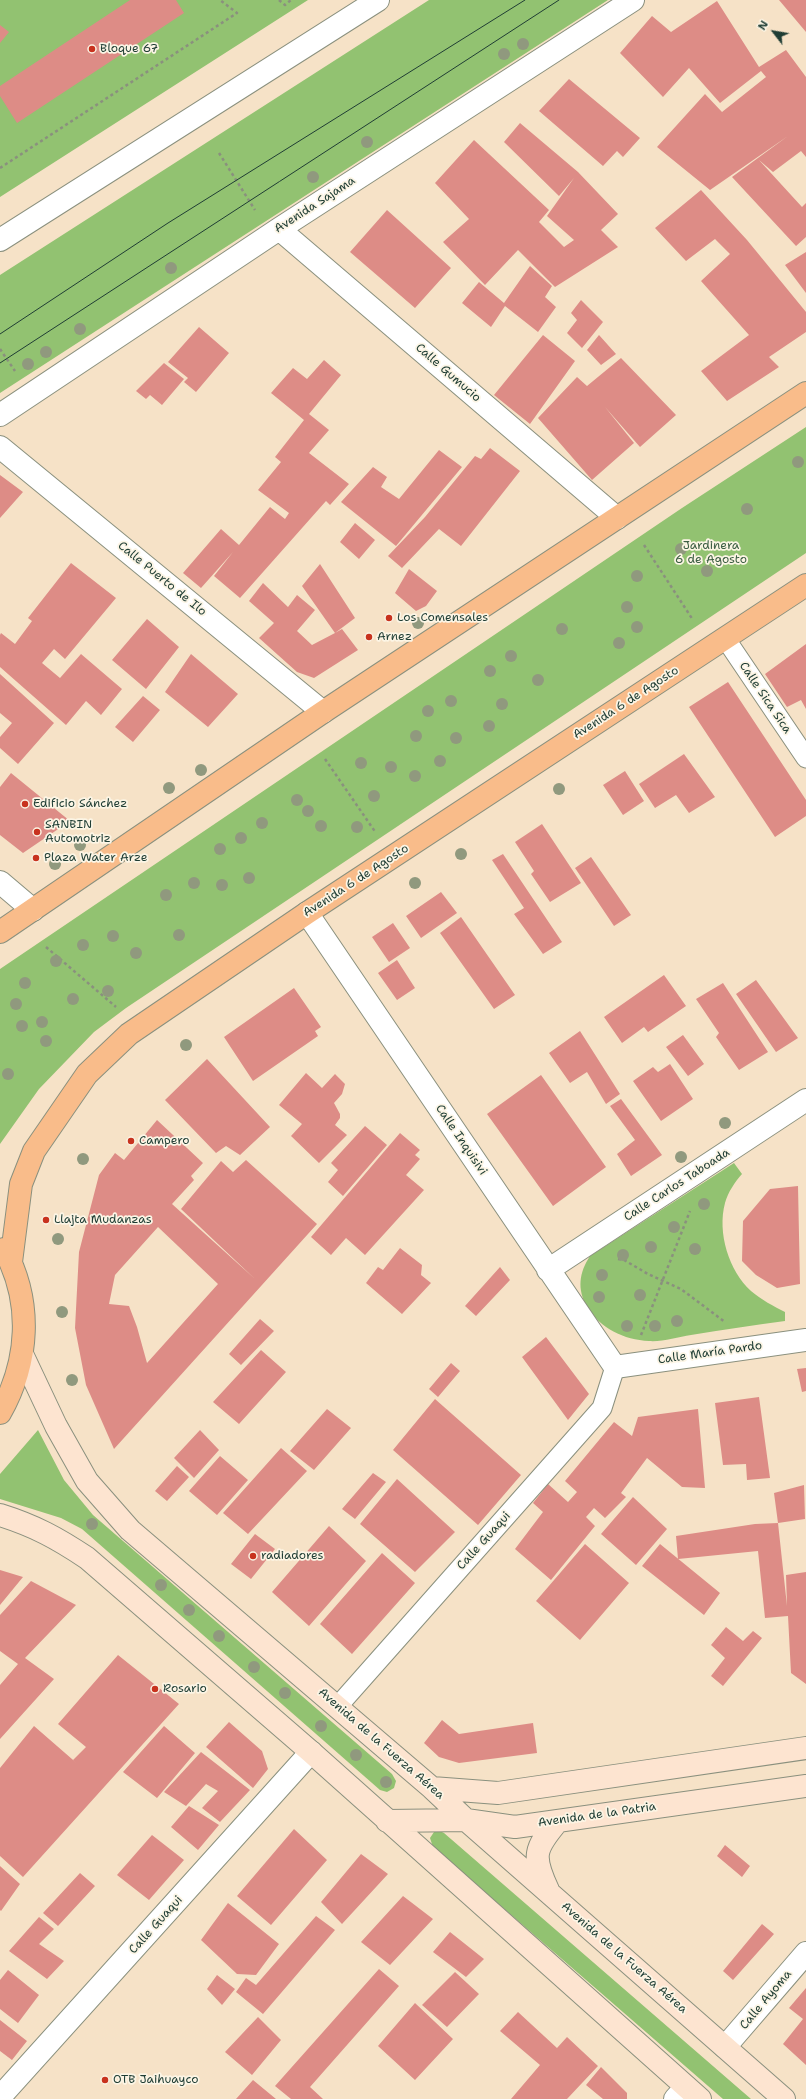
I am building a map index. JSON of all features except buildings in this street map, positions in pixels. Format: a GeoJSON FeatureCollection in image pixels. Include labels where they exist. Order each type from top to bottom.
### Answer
{"type":"FeatureCollection","features":[{"type":"Feature","properties":{"kind":"main road"},"geometry":{"type":"LineString","coordinates":[[0,932],[324,712],[806,392]]}},
{"type":"Feature","properties":{"kind":"main road","name":"Avenida 6 de Agosto"},"geometry":{"type":"LineString","coordinates":[[11,1262],[21,1184],[32,1157],[53,1121],[87,1074],[129,1034],[307,913],[806,585]]}},
{"type":"Feature","properties":{"kind":"main road"},"geometry":{"type":"LineString","coordinates":[[0,1241],[18,1279],[23,1304],[24,1335],[17,1377],[0,1413]]}},
{"type":"Feature","properties":{"kind":"main road","name":"Avenida de la Fuerza Aérea"},"geometry":{"type":"LineString","coordinates":[[22,1354],[56,1426],[87,1481],[130,1530],[338,1706],[784,2099]]}},
{"type":"Feature","properties":{"kind":"main road"},"geometry":{"type":"LineString","coordinates":[[0,1515],[28,1524],[53,1535],[87,1558],[311,1752],[687,2095]]}},
{"type":"Feature","properties":{"kind":"main road"},"geometry":{"type":"LineString","coordinates":[[432,1788],[498,1793],[806,1748]]}},
{"type":"Feature","properties":{"kind":"main road","name":"Avenida de la Patria"},"geometry":{"type":"LineString","coordinates":[[388,1821],[466,1820],[515,1827],[806,1786]]}},
{"type":"Feature","properties":{"kind":"main road"},"geometry":{"type":"LineString","coordinates":[[550,1893],[539,1870],[537,1853],[543,1839],[558,1821]]}},
{"type":"Feature","properties":{"kind":"street"},"geometry":{"type":"LineString","coordinates":[[0,240],[378,0]]}},
{"type":"Feature","properties":{"kind":"street","name":"Avenida Sajama"},"geometry":{"type":"LineString","coordinates":[[0,415],[279,229],[633,0]]}},
{"type":"Feature","properties":{"kind":"street","name":"Calle Gumucio"},"geometry":{"type":"LineString","coordinates":[[279,229],[617,518]]}},
{"type":"Feature","properties":{"kind":"street","name":"Calle Puerto de Ilo"},"geometry":{"type":"LineString","coordinates":[[0,447],[324,712]]}},
{"type":"Feature","properties":{"kind":"street"},"geometry":{"type":"LineString","coordinates":[[0,882],[33,910]]}},
{"type":"Feature","properties":{"kind":"street","name":"Calle Inquisivi"},"geometry":{"type":"LineString","coordinates":[[307,913],[615,1367]]}},
{"type":"Feature","properties":{"kind":"street","name":"Calle Carlos Taboada"},"geometry":{"type":"LineString","coordinates":[[548,1270],[806,1100]]}},
{"type":"Feature","properties":{"kind":"street","name":"Calle María Pardo"},"geometry":{"type":"LineString","coordinates":[[615,1367],[806,1340]]}},
{"type":"Feature","properties":{"kind":"street","name":"Calle Guaqui"},"geometry":{"type":"LineString","coordinates":[[0,2097],[311,1752]]}},
{"type":"Feature","properties":{"kind":"street","name":"Calle Ayoma"},"geometry":{"type":"LineString","coordinates":[[725,2048],[806,1953]]}},
{"type":"Feature","properties":{"kind":"lane","name":"Calle Sica Sica"},"geometry":{"type":"LineString","coordinates":[[725,638],[806,758]]}},
{"type":"Feature","properties":{"kind":"lane","name":"Calle Guaqui"},"geometry":{"type":"LineString","coordinates":[[338,1706],[602,1408],[615,1367]]}},
{"type":"Feature","properties":{"kind":"path"},"geometry":{"type":"LineString","coordinates":[[0,168],[237,13],[220,0]]}},
{"type":"Feature","properties":{"kind":"path"},"geometry":{"type":"LineString","coordinates":[[279,0],[285,5],[291,0]]}},
{"type":"Feature","properties":{"kind":"path"},"geometry":{"type":"LineString","coordinates":[[219,153],[256,212]]}},
{"type":"Feature","properties":{"kind":"path"},"geometry":{"type":"LineString","coordinates":[[0,349],[17,375]]}},
{"type":"Feature","properties":{"kind":"path"},"geometry":{"type":"LineString","coordinates":[[644,545],[693,620]]}},
{"type":"Feature","properties":{"kind":"path"},"geometry":{"type":"LineString","coordinates":[[325,759],[376,833]]}},
{"type":"Feature","properties":{"kind":"path"},"geometry":{"type":"LineString","coordinates":[[46,947],[116,1007]]}},
{"type":"Feature","properties":{"kind":"path"},"geometry":{"type":"LineString","coordinates":[[641,1335],[664,1281],[692,1207]]}},
{"type":"Feature","properties":{"kind":"path"},"geometry":{"type":"LineString","coordinates":[[610,1258],[624,1260],[681,1289],[727,1324]]}},
{"type":"Feature","properties":{"kind":"green space"},"geometry":{"type":"Polygon","coordinates":[[[0,0],[308,0],[0,197],[0,0]]]}},
{"type":"Feature","properties":{"kind":"green space"},"geometry":{"type":"Polygon","coordinates":[[[429,0],[608,0],[0,393],[0,275],[429,0]]]}},
{"type":"Feature","properties":{"kind":"green space","name":"Jardinera 6 de Agosto"},"geometry":{"type":"Polygon","coordinates":[[[806,427],[806,553],[126,1008],[94,1032],[39,1089],[0,1144],[0,969],[682,508],[806,427]]]}},
{"type":"Feature","properties":{"kind":"green space"},"geometry":{"type":"Polygon","coordinates":[[[734,1163],[742,1174],[732,1187],[725,1203],[723,1227],[727,1251],[731,1262],[743,1283],[759,1297],[785,1312],[785,1321],[654,1341],[631,1338],[614,1332],[606,1327],[592,1314],[587,1307],[582,1294],[581,1281],[583,1269],[590,1256],[734,1163]]]}},
{"type":"Feature","properties":{"kind":"green space"},"geometry":{"type":"Polygon","coordinates":[[[38,1430],[64,1480],[93,1515],[392,1774],[396,1781],[394,1788],[387,1792],[380,1790],[82,1529],[61,1518],[0,1499],[0,1474],[38,1430]]]}},
{"type":"Feature","properties":{"kind":"green space"},"geometry":{"type":"Polygon","coordinates":[[[440,1831],[751,2099],[723,2099],[433,1847],[430,1838],[434,1832],[440,1831]]]}},
{"type":"Feature","properties":{"kind":"tram line"},"geometry":{"type":"LineString","coordinates":[[0,334],[168,223],[525,0]]}},
{"type":"Feature","properties":{"kind":"tram line"},"geometry":{"type":"LineString","coordinates":[[0,363],[559,0]]}},
{"type":"Feature","properties":{"kind":"place","name":"Bloque 67"},"geometry":{"type":"Point","coordinates":[92,49]}},
{"type":"Feature","properties":{"kind":"place","name":"Los Comensales"},"geometry":{"type":"Point","coordinates":[389,618]}},
{"type":"Feature","properties":{"kind":"place","name":"Arnez"},"geometry":{"type":"Point","coordinates":[369,637]}},
{"type":"Feature","properties":{"kind":"place","name":"Edificio Sánchez"},"geometry":{"type":"Point","coordinates":[25,804]}},
{"type":"Feature","properties":{"kind":"place","name":"SANBIN Automotriz"},"geometry":{"type":"Point","coordinates":[37,832]}},
{"type":"Feature","properties":{"kind":"place","name":"Plaza Water Arze"},"geometry":{"type":"Point","coordinates":[36,858]}},
{"type":"Feature","properties":{"kind":"place","name":"Campero"},"geometry":{"type":"Point","coordinates":[131,1141]}},
{"type":"Feature","properties":{"kind":"place","name":"Llajta Mudanzas"},"geometry":{"type":"Point","coordinates":[46,1220]}},
{"type":"Feature","properties":{"kind":"place","name":"radiadores"},"geometry":{"type":"Point","coordinates":[253,1556]}},
{"type":"Feature","properties":{"kind":"place","name":"Rosario"},"geometry":{"type":"Point","coordinates":[155,1689]}},
{"type":"Feature","properties":{"kind":"place","name":"OTB Jaihuayco"},"geometry":{"type":"Point","coordinates":[105,2080]}}]}
